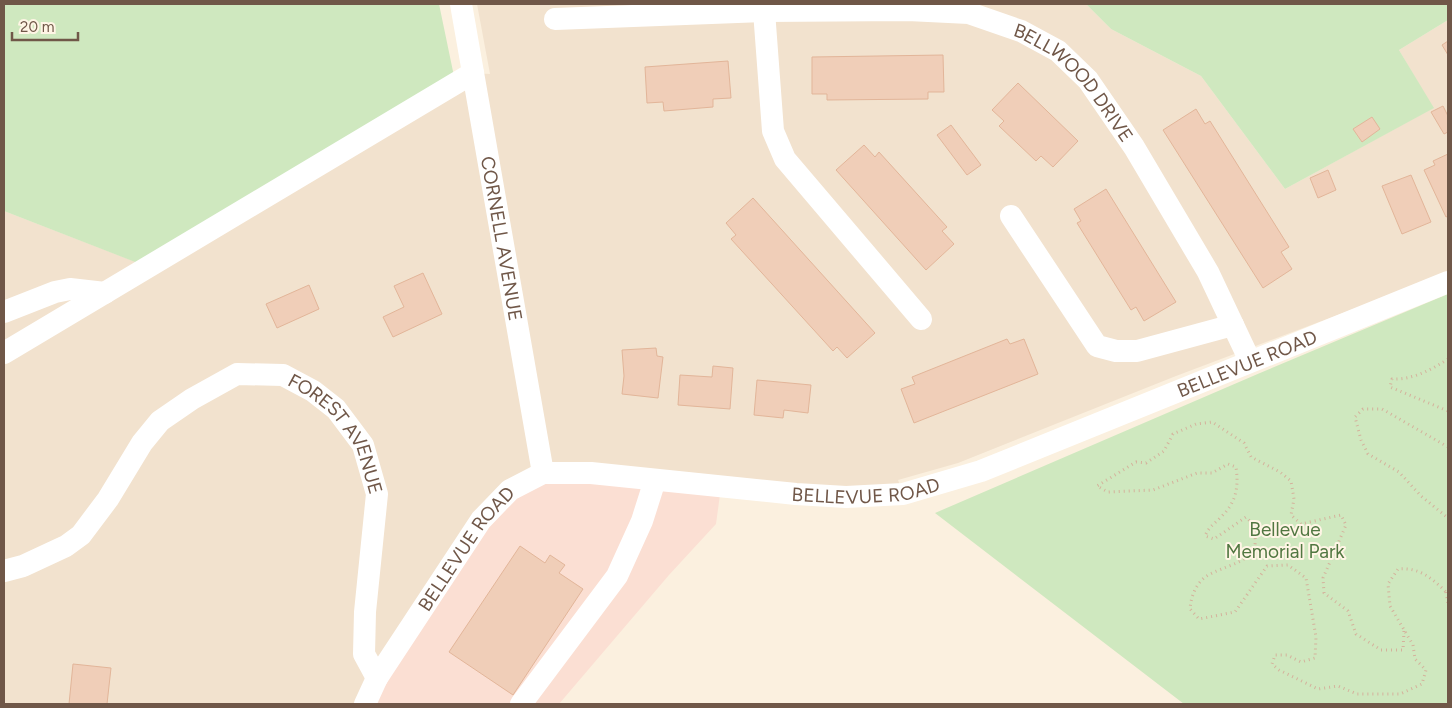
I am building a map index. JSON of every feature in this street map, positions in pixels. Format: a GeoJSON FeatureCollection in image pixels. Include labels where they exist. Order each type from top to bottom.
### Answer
{"type":"FeatureCollection","features":[{"type":"Feature","properties":{"kind":"street","name":"CORNELL AVENUE"},"geometry":{"type":"LineString","coordinates":[[460,4],[543,473]]}},
{"type":"Feature","properties":{"kind":"street","name":"BELLWOOD DRIVE"},"geometry":{"type":"LineString","coordinates":[[555,19],[764,11],[908,10],[969,13],[1021,31],[1058,51],[1088,80],[1134,147],[1208,272],[1250,361]]}},
{"type":"Feature","properties":{"kind":"street"},"geometry":{"type":"LineString","coordinates":[[764,11],[773,131],[785,159],[921,319]]}},
{"type":"Feature","properties":{"kind":"street"},"geometry":{"type":"LineString","coordinates":[[4,353],[473,73]]}},
{"type":"Feature","properties":{"kind":"street"},"geometry":{"type":"LineString","coordinates":[[1011,216],[1097,346],[1116,352],[1137,351],[1233,325]]}},
{"type":"Feature","properties":{"kind":"street","name":"BELLEVUE ROAD"},"geometry":{"type":"LineString","coordinates":[[365,704],[377,678],[481,520],[510,490],[543,473],[591,473],[796,494],[846,497],[903,494],[981,472],[1448,282]]}},
{"type":"Feature","properties":{"kind":"street"},"geometry":{"type":"LineString","coordinates":[[4,312],[55,292],[70,289],[104,293]]}},
{"type":"Feature","properties":{"kind":"street","name":"FOREST AVENUE"},"geometry":{"type":"LineString","coordinates":[[4,571],[23,566],[66,546],[82,535],[108,499],[142,443],[160,422],[192,399],[237,374],[283,375],[312,390],[336,409],[362,445],[377,494],[364,612],[364,654],[377,678]]}},
{"type":"Feature","properties":{"kind":"street"},"geometry":{"type":"LineString","coordinates":[[521,704],[616,576],[642,521],[656,480]]}},
{"type":"Feature","properties":{"kind":"path"},"geometry":{"type":"LineString","coordinates":[[1448,359],[1434,368],[1404,379],[1392,379],[1390,388],[1448,411]]}},
{"type":"Feature","properties":{"kind":"path"},"geometry":{"type":"LineString","coordinates":[[1448,447],[1382,409],[1363,409],[1355,417],[1361,440],[1368,454],[1399,472],[1421,496],[1448,518]]}},
{"type":"Feature","properties":{"kind":"path"},"geometry":{"type":"LineString","coordinates":[[1404,631],[1403,650],[1380,650],[1356,634],[1348,611],[1324,593],[1324,578],[1346,525],[1341,515],[1302,524],[1291,515],[1294,499],[1291,481],[1280,472],[1251,457],[1244,443],[1212,422],[1196,424],[1173,434],[1164,451],[1146,463],[1136,462],[1098,486],[1108,492],[1153,490],[1197,473],[1212,473],[1228,464],[1236,467],[1238,484],[1234,502],[1210,526],[1205,536],[1214,538],[1246,517],[1253,524],[1256,544],[1250,556],[1204,578],[1191,596],[1190,609],[1199,618],[1235,612],[1267,566],[1288,565],[1306,578],[1316,637],[1315,658],[1301,662],[1287,655],[1275,655],[1272,664],[1279,670],[1318,688],[1338,686],[1357,694],[1400,694],[1422,684],[1426,670],[1415,659],[1414,645],[1390,606],[1388,584],[1398,569],[1412,568],[1432,578],[1447,591],[1448,604]]}},
{"type":"Feature","properties":{"kind":"shaded area"},"geometry":{"type":"Polygon","coordinates":[[[477,4],[1086,4],[1111,29],[1201,76],[1285,189],[1433,108],[1399,50],[1448,20],[1448,282],[1367,304],[1176,376],[958,463],[898,480],[903,494],[655,480],[365,704],[4,704],[4,211],[149,267],[473,73],[490,74],[477,4]]]}},
{"type":"Feature","properties":{"kind":"shaded area"},"geometry":{"type":"Polygon","coordinates":[[[543,473],[721,487],[716,524],[669,575],[559,704],[365,704],[481,520],[543,473]]]}},
{"type":"Feature","properties":{"kind":"green space"},"geometry":{"type":"Polygon","coordinates":[[[4,4],[439,4],[455,81],[148,267],[4,211],[4,4]]]}},
{"type":"Feature","properties":{"kind":"green space"},"geometry":{"type":"Polygon","coordinates":[[[1086,4],[1448,4],[1448,20],[1399,50],[1434,108],[1285,189],[1201,76],[1111,29],[1086,4]]]}},
{"type":"Feature","properties":{"kind":"green space","name":"Bellevue Memorial Park"},"geometry":{"type":"Polygon","coordinates":[[[1448,294],[1448,704],[1184,704],[935,513],[1260,373],[1448,294]]]}},
{"type":"Feature","properties":{"kind":"building"},"geometry":{"type":"Polygon","coordinates":[[[1448,41],[1448,55],[1442,45],[1448,41]]]}},
{"type":"Feature","properties":{"kind":"building"},"geometry":{"type":"Polygon","coordinates":[[[943,55],[944,92],[928,92],[928,99],[827,100],[827,94],[812,94],[812,57],[943,55]]]}},
{"type":"Feature","properties":{"kind":"building"},"geometry":{"type":"Polygon","coordinates":[[[728,61],[731,98],[713,99],[713,107],[664,111],[663,102],[647,103],[645,67],[728,61]]]}},
{"type":"Feature","properties":{"kind":"building"},"geometry":{"type":"Polygon","coordinates":[[[1018,83],[1078,141],[1053,167],[1041,156],[1036,161],[999,126],[1004,121],[992,110],[1018,83]]]}},
{"type":"Feature","properties":{"kind":"building"},"geometry":{"type":"Polygon","coordinates":[[[1443,106],[1448,116],[1448,132],[1444,134],[1431,112],[1443,106]]]}},
{"type":"Feature","properties":{"kind":"building"},"geometry":{"type":"Polygon","coordinates":[[[1196,109],[1205,124],[1210,121],[1289,247],[1281,252],[1292,269],[1263,288],[1163,130],[1196,109]]]}},
{"type":"Feature","properties":{"kind":"building"},"geometry":{"type":"Polygon","coordinates":[[[1372,117],[1380,129],[1362,142],[1353,129],[1372,117]]]}},
{"type":"Feature","properties":{"kind":"building"},"geometry":{"type":"Polygon","coordinates":[[[951,125],[981,165],[967,175],[937,135],[951,125]]]}},
{"type":"Feature","properties":{"kind":"building"},"geometry":{"type":"Polygon","coordinates":[[[864,145],[875,157],[879,152],[947,227],[942,231],[954,244],[926,270],[836,170],[864,145]]]}},
{"type":"Feature","properties":{"kind":"building"},"geometry":{"type":"Polygon","coordinates":[[[1448,154],[1448,216],[1446,217],[1424,170],[1435,165],[1433,161],[1448,154]]]}},
{"type":"Feature","properties":{"kind":"building"},"geometry":{"type":"Polygon","coordinates":[[[1328,170],[1336,190],[1318,198],[1310,178],[1328,170]]]}},
{"type":"Feature","properties":{"kind":"building"},"geometry":{"type":"Polygon","coordinates":[[[1411,175],[1431,222],[1402,234],[1382,186],[1411,175]]]}},
{"type":"Feature","properties":{"kind":"building"},"geometry":{"type":"Polygon","coordinates":[[[1106,189],[1176,302],[1144,321],[1136,307],[1131,310],[1077,223],[1081,221],[1074,209],[1106,189]]]}},
{"type":"Feature","properties":{"kind":"building"},"geometry":{"type":"Polygon","coordinates":[[[753,198],[875,333],[847,358],[837,347],[833,351],[731,239],[736,235],[726,223],[753,198]]]}},
{"type":"Feature","properties":{"kind":"building"},"geometry":{"type":"Polygon","coordinates":[[[423,273],[442,314],[393,337],[383,317],[404,307],[394,286],[423,273]]]}},
{"type":"Feature","properties":{"kind":"building"},"geometry":{"type":"Polygon","coordinates":[[[309,285],[319,309],[277,328],[266,304],[309,285]]]}},
{"type":"Feature","properties":{"kind":"building"},"geometry":{"type":"Polygon","coordinates":[[[1007,339],[1010,344],[1024,339],[1038,374],[914,423],[901,389],[915,384],[912,377],[1007,339]]]}},
{"type":"Feature","properties":{"kind":"building"},"geometry":{"type":"Polygon","coordinates":[[[656,348],[657,356],[663,357],[658,398],[622,394],[624,376],[622,350],[656,348]]]}},
{"type":"Feature","properties":{"kind":"building"},"geometry":{"type":"Polygon","coordinates":[[[713,366],[733,368],[730,409],[678,405],[680,375],[712,377],[713,366]]]}},
{"type":"Feature","properties":{"kind":"building"},"geometry":{"type":"Polygon","coordinates":[[[757,380],[811,385],[808,413],[784,410],[783,418],[754,415],[757,380]]]}},
{"type":"Feature","properties":{"kind":"building"},"geometry":{"type":"Polygon","coordinates":[[[520,546],[545,563],[550,555],[565,565],[559,573],[583,589],[513,695],[449,652],[520,546]]]}},
{"type":"Feature","properties":{"kind":"building"},"geometry":{"type":"Polygon","coordinates":[[[73,664],[111,668],[107,704],[69,704],[73,664]]]}}]}
